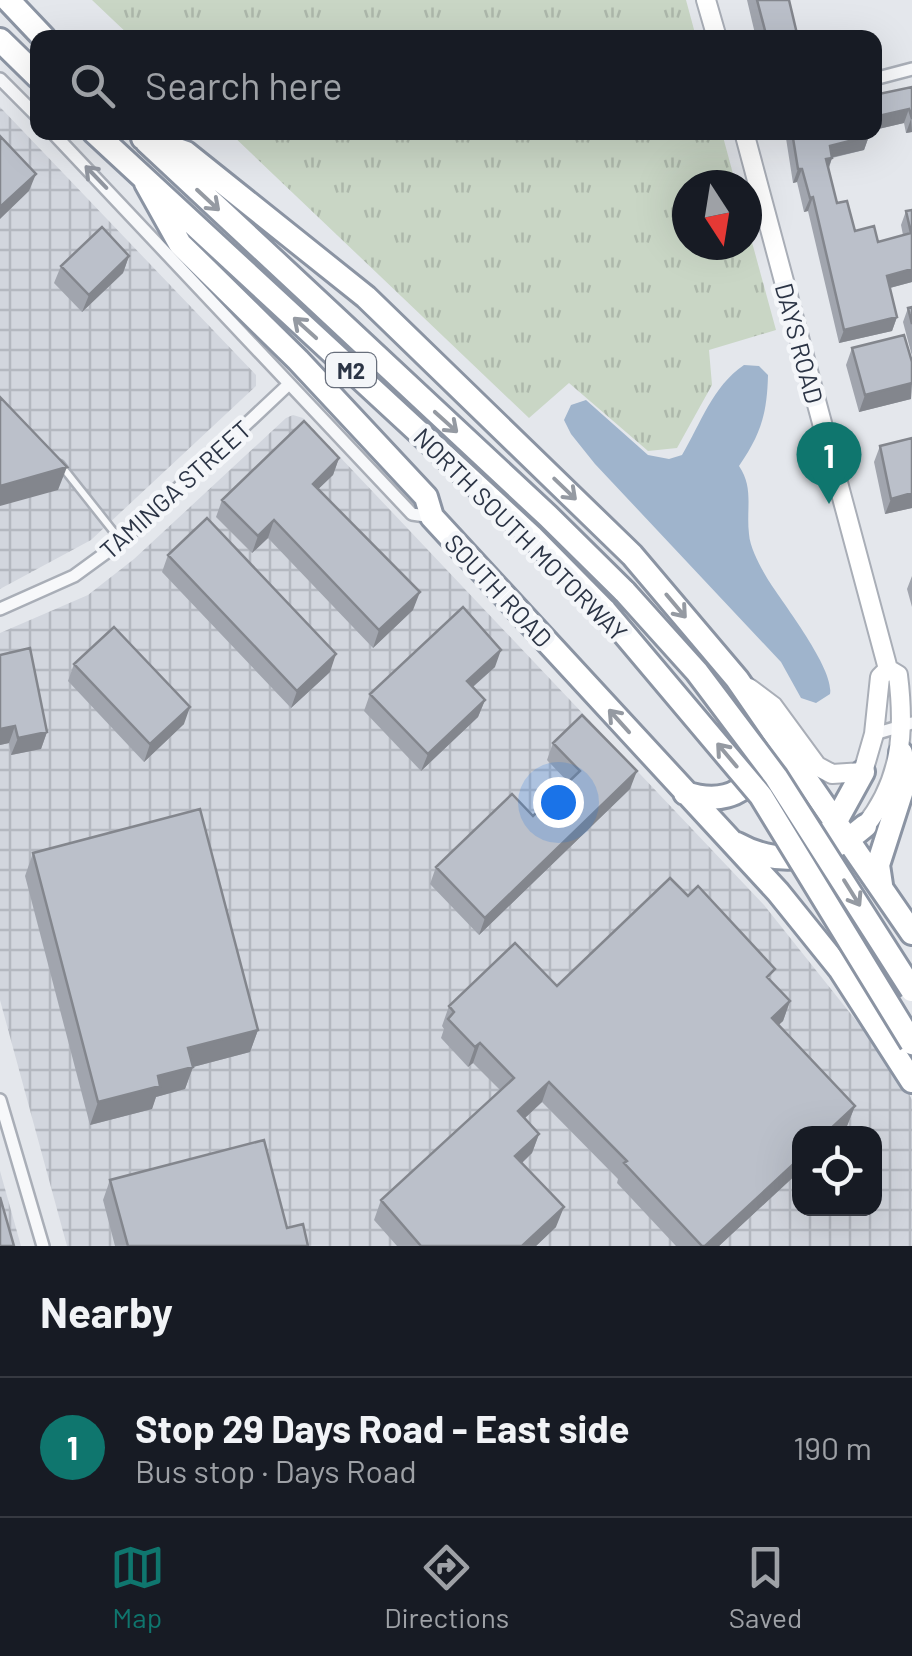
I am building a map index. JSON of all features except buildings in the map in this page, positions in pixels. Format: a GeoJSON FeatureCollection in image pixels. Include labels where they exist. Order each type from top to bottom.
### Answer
{"type":"FeatureCollection","features":[{"type":"Feature","properties":{"kind":"highway"},"geometry":{"type":"LineString","coordinates":[[8,0],[36,30]]}},
{"type":"Feature","properties":{"kind":"highway"},"geometry":{"type":"LineString","coordinates":[[0,40],[30,68]]}},
{"type":"Feature","properties":{"kind":"highway","name":"NORTH SOUTH MOTORWAY"},"geometry":{"type":"LineString","coordinates":[[102,140],[530,536],[605,611],[760,796],[912,1043]]}},
{"type":"Feature","properties":{"kind":"highway","name":"NORTH SOUTH MOTORWAY"},"geometry":{"type":"LineString","coordinates":[[145,140],[625,592],[697,672],[776,777],[912,990]]}},
{"type":"Feature","properties":{"kind":"highway"},"geometry":{"type":"LineString","coordinates":[[153,140],[186,153],[366,297],[613,536],[737,679],[765,723],[850,829],[912,932]]}},
{"type":"Feature","properties":{"kind":"highway"},"geometry":{"type":"LineString","coordinates":[[146,184],[180,244],[298,360],[426,497],[432,517]]}},
{"type":"Feature","properties":{"kind":"highway","name":"SOUTH ROAD"},"geometry":{"type":"LineString","coordinates":[[432,517],[778,892],[840,969],[912,1080]]}},
{"type":"Feature","properties":{"kind":"highway"},"geometry":{"type":"LineString","coordinates":[[685,793],[702,799],[720,799],[738,793],[752,781],[763,765],[765,723]]}},
{"type":"Feature","properties":{"kind":"highway"},"geometry":{"type":"LineString","coordinates":[[881,885],[878,865],[903,787],[901,753]]}},
{"type":"Feature","properties":{"kind":"highway"},"geometry":{"type":"LineString","coordinates":[[685,793],[743,848],[792,860],[817,854],[850,829],[863,772]]}},
{"type":"Feature","properties":{"kind":"highway"},"geometry":{"type":"LineString","coordinates":[[817,854],[808,884],[809,898],[840,969]]}},
{"type":"Feature","properties":{"kind":"highway"},"geometry":{"type":"LineString","coordinates":[[858,995],[855,971],[868,948],[893,939],[912,943]]}},
{"type":"Feature","properties":{"kind":"street"},"geometry":{"type":"LineString","coordinates":[[706,0],[715,30]]}},
{"type":"Feature","properties":{"kind":"street"},"geometry":{"type":"LineString","coordinates":[[882,77],[912,69]]}},
{"type":"Feature","properties":{"kind":"street"},"geometry":{"type":"LineString","coordinates":[[0,79],[30,109]]}},
{"type":"Feature","properties":{"kind":"street","name":"SOUTH ROAD"},"geometry":{"type":"LineString","coordinates":[[60,140],[412,514],[432,517]]}},
{"type":"Feature","properties":{"kind":"street","name":"DAYS ROAD"},"geometry":{"type":"LineString","coordinates":[[746,140],[888,668],[898,675],[907,725],[883,799],[850,829]]}},
{"type":"Feature","properties":{"kind":"street","name":"TAMINGA STREET"},"geometry":{"type":"LineString","coordinates":[[0,609],[74,576],[122,541],[289,384]]}},
{"type":"Feature","properties":{"kind":"street","name":"DAYS ROAD"},"geometry":{"type":"LineString","coordinates":[[863,772],[874,734],[880,677],[888,668]]}},
{"type":"Feature","properties":{"kind":"street"},"geometry":{"type":"LineString","coordinates":[[737,679],[773,706],[817,766],[832,774],[863,772]]}},
{"type":"Feature","properties":{"kind":"street"},"geometry":{"type":"LineString","coordinates":[[874,734],[907,725]]}},
{"type":"Feature","properties":{"kind":"street"},"geometry":{"type":"LineString","coordinates":[[0,1100],[43,1246]]}},
{"type":"Feature","properties":{"kind":"lane"},"geometry":{"type":"LineString","coordinates":[[53,457],[122,541]]}},
{"type":"Feature","properties":{"kind":"shaded area"},"geometry":{"type":"Polygon","coordinates":[[[0,107],[256,375],[256,386],[91,540],[0,589],[0,107]]]}},
{"type":"Feature","properties":{"kind":"shaded area"},"geometry":{"type":"Polygon","coordinates":[[[286,418],[303,418],[764,905],[901,1077],[912,1100],[912,1246],[67,1246],[0,1000],[0,633],[88,595],[134,559],[286,418]]]}},
{"type":"Feature","properties":{"kind":"shaded area"},"geometry":{"type":"Polygon","coordinates":[[[0,1171],[21,1246],[0,1246],[0,1171]]]}},
{"type":"Feature","properties":{"kind":"green space"},"geometry":{"type":"Polygon","coordinates":[[[92,0],[686,0],[694,30],[124,30],[92,0]]]}},
{"type":"Feature","properties":{"kind":"green space"},"geometry":{"type":"Polygon","coordinates":[[[237,140],[724,140],[732,170],[672,170],[672,260],[757,260],[776,330],[709,350],[712,385],[677,448],[648,451],[569,383],[529,418],[237,140]]]}},
{"type":"Feature","properties":{"kind":"water"},"geometry":{"type":"Polygon","coordinates":[[[744,365],[759,366],[768,375],[761,423],[739,466],[748,490],[750,539],[767,578],[824,669],[830,694],[816,703],[801,698],[781,662],[595,464],[564,420],[571,405],[586,400],[648,455],[669,459],[682,455],[715,395],[744,365]]]}},
{"type":"Feature","properties":{"kind":"place","name":"Stop 29 Days Road - East side"},"geometry":{"type":"Point","coordinates":[829,504]}}]}
